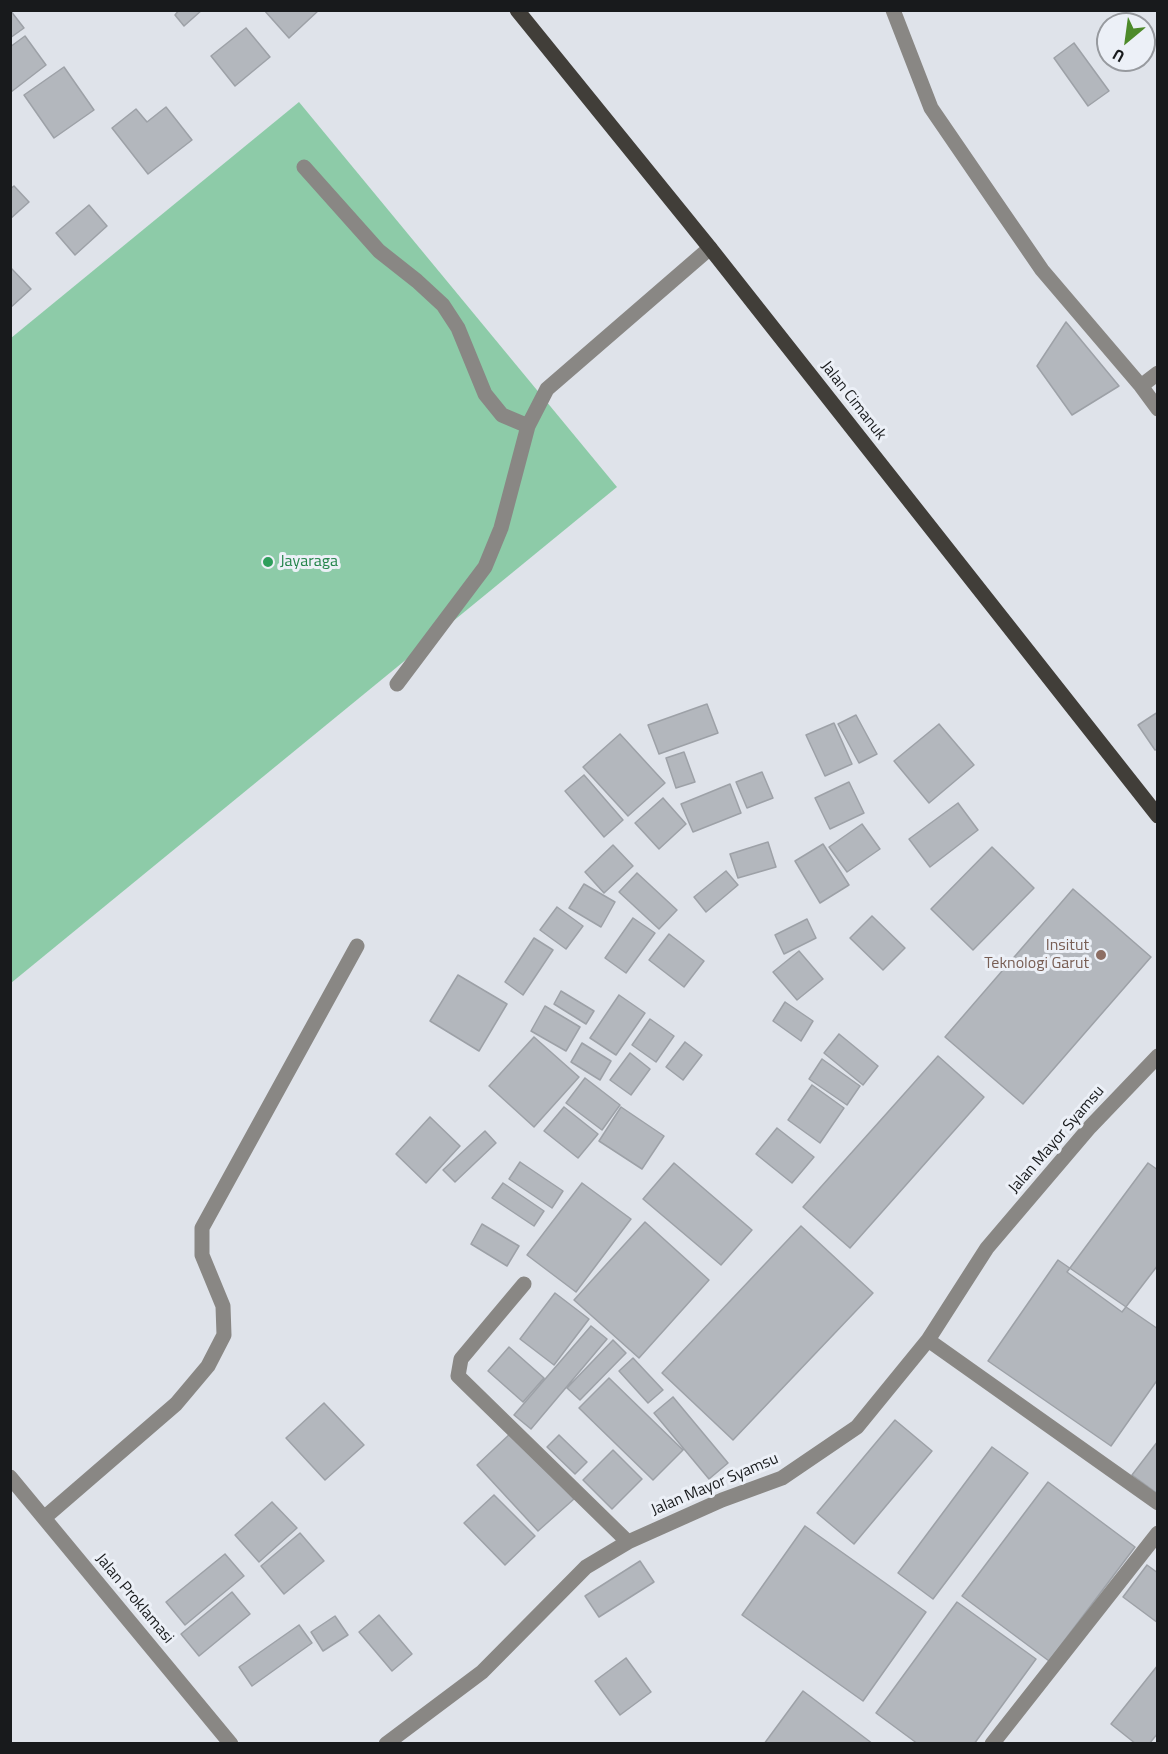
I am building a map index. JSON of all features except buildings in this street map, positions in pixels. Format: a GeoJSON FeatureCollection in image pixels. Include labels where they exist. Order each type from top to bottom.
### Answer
{"type":"FeatureCollection","features":[{"type":"Feature","properties":{"kind":"main road","name":"Jalan Cimanuk"},"geometry":{"type":"LineString","coordinates":[[517,10],[710,248],[1158,816]]}},
{"type":"Feature","properties":{"kind":"street"},"geometry":{"type":"LineString","coordinates":[[893,10],[931,108],[1042,270],[1158,409]]}},
{"type":"Feature","properties":{"kind":"street"},"geometry":{"type":"LineString","coordinates":[[304,167],[379,251],[417,281],[442,305],[458,328],[485,394],[502,415],[528,426]]}},
{"type":"Feature","properties":{"kind":"street"},"geometry":{"type":"LineString","coordinates":[[398,684],[484,567],[501,528],[528,426],[547,388],[710,248]]}},
{"type":"Feature","properties":{"kind":"street"},"geometry":{"type":"LineString","coordinates":[[1141,386],[1158,373]]}},
{"type":"Feature","properties":{"kind":"street"},"geometry":{"type":"LineString","coordinates":[[44,1518],[176,1404],[208,1366],[224,1335],[223,1306],[202,1255],[202,1228],[357,946]]}},
{"type":"Feature","properties":{"kind":"street","name":"Jalan Mayor Syamsu"},"geometry":{"type":"LineString","coordinates":[[386,1743],[482,1672],[586,1567],[628,1542],[722,1500],[782,1478],[824,1452],[857,1426],[928,1340],[987,1248],[1090,1127],[1158,1056]]}},
{"type":"Feature","properties":{"kind":"street"},"geometry":{"type":"LineString","coordinates":[[524,1284],[460,1359],[458,1376],[628,1542]]}},
{"type":"Feature","properties":{"kind":"street"},"geometry":{"type":"LineString","coordinates":[[928,1340],[1158,1503]]}},
{"type":"Feature","properties":{"kind":"street","name":"Jalan Proklamasi"},"geometry":{"type":"LineString","coordinates":[[10,1477],[231,1743]]}},
{"type":"Feature","properties":{"kind":"street"},"geometry":{"type":"LineString","coordinates":[[992,1743],[1158,1533]]}},
{"type":"Feature","properties":{"kind":"green space","name":"Jayaraga"},"geometry":{"type":"Polygon","coordinates":[[[299,102],[617,487],[11,983],[11,338],[299,102]]]}},
{"type":"Feature","properties":{"kind":"place","name":"Jayaraga"},"geometry":{"type":"Point","coordinates":[268,562]}},
{"type":"Feature","properties":{"kind":"place","name":"Insitut Teknologi Garut"},"geometry":{"type":"Point","coordinates":[1101,955]}}]}
